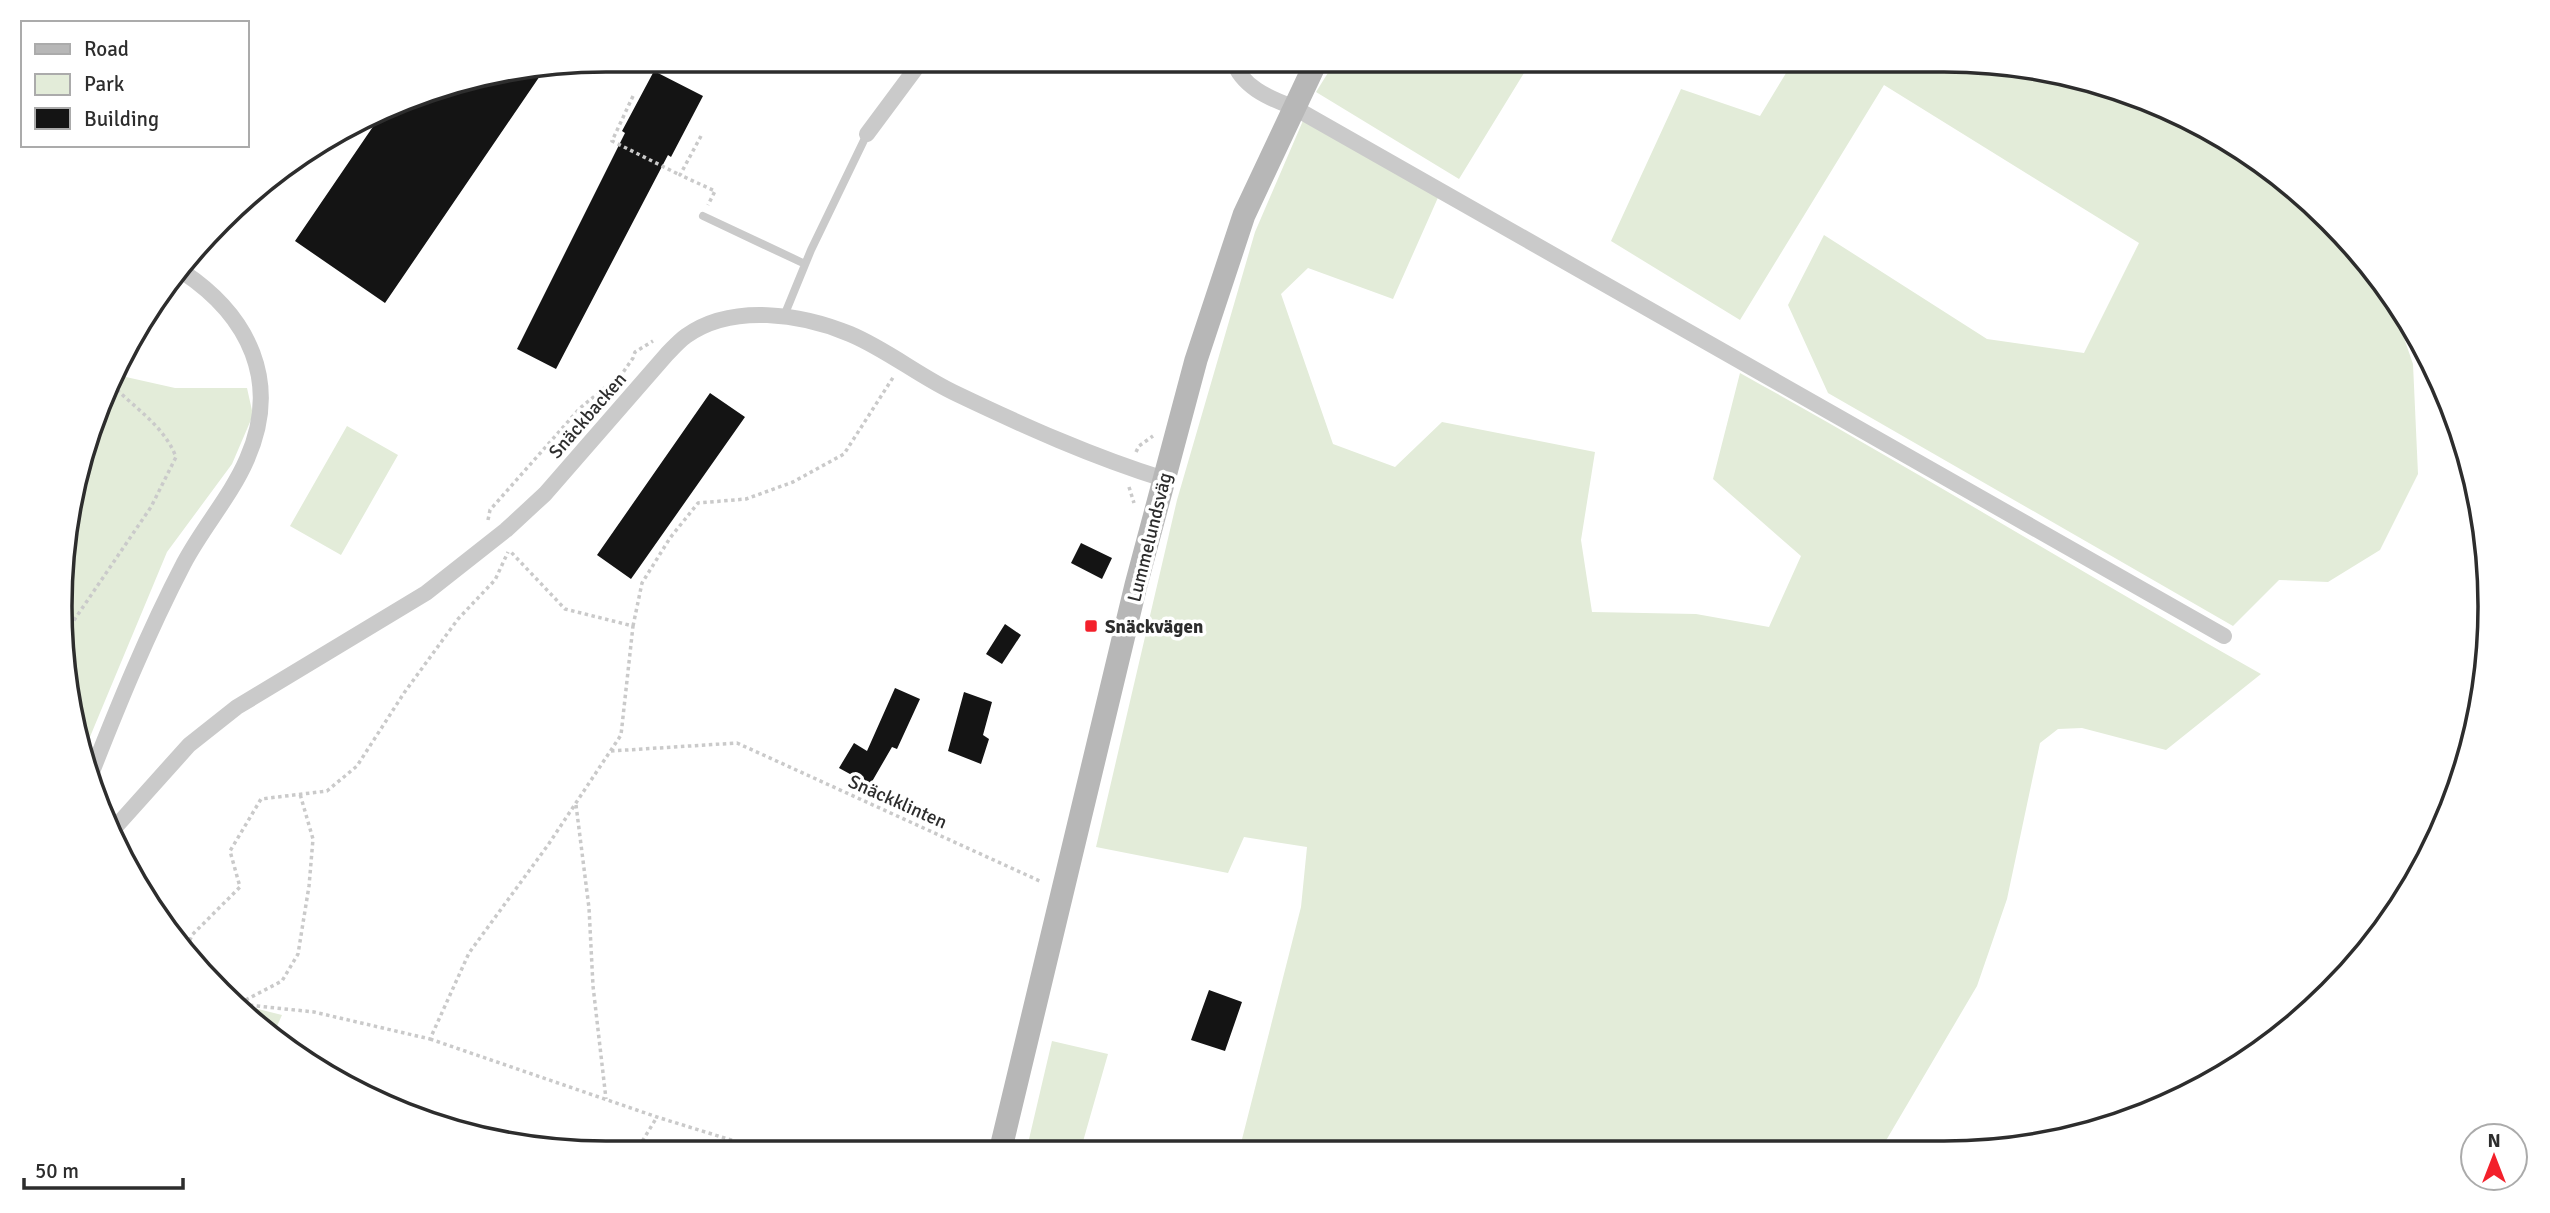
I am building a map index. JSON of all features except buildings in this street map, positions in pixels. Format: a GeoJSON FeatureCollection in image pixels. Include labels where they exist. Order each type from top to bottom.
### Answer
{"type":"FeatureCollection","features":[{"type":"Feature","properties":{"kind":"main road","name":"Lummelundsväg"},"geometry":{"type":"LineString","coordinates":[[1003,1141],[1079,818],[1196,360],[1244,215],[1311,72]]}},
{"type":"Feature","properties":{"kind":"street"},"geometry":{"type":"LineString","coordinates":[[867,134],[913,72]]}},
{"type":"Feature","properties":{"kind":"street"},"geometry":{"type":"LineString","coordinates":[[1240,72],[1246,83],[1278,102],[1293,107],[2224,636]]}},
{"type":"Feature","properties":{"kind":"street"},"geometry":{"type":"LineString","coordinates":[[96,764],[147,640],[185,562],[247,458],[256,432],[261,386],[251,347],[241,328],[187,275]]}},
{"type":"Feature","properties":{"kind":"street","name":"Snäckbacken"},"geometry":{"type":"LineString","coordinates":[[118,824],[189,745],[237,707],[426,593],[506,530],[545,494],[667,354],[686,336],[707,325],[731,318],[783,316],[816,322],[852,334],[954,393],[1046,435],[1130,469],[1164,479]]}},
{"type":"Feature","properties":{"kind":"lane"},"geometry":{"type":"LineString","coordinates":[[783,316],[867,134]]}},
{"type":"Feature","properties":{"kind":"lane"},"geometry":{"type":"LineString","coordinates":[[703,216],[805,264]]}},
{"type":"Feature","properties":{"kind":"path"},"geometry":{"type":"LineString","coordinates":[[633,96],[612,141],[715,191],[703,216]]}},
{"type":"Feature","properties":{"kind":"path"},"geometry":{"type":"LineString","coordinates":[[680,175],[701,136]]}},
{"type":"Feature","properties":{"kind":"path"},"geometry":{"type":"LineString","coordinates":[[430,1039],[469,953],[576,804],[621,735],[633,625],[642,583],[670,538],[698,503],[746,499],[793,482],[844,454],[903,363]]}},
{"type":"Feature","properties":{"kind":"path"},"geometry":{"type":"LineString","coordinates":[[72,622],[151,507],[176,457],[162,432],[118,390]]}},
{"type":"Feature","properties":{"kind":"path"},"geometry":{"type":"LineString","coordinates":[[189,941],[192,935],[240,887],[230,851],[261,799],[327,790],[357,766],[404,693],[458,619],[495,580],[508,549],[565,609],[633,625]]}},
{"type":"Feature","properties":{"kind":"path","name":"Snäckklinten"},"geometry":{"type":"LineString","coordinates":[[610,751],[737,743],[1047,884]]}},
{"type":"Feature","properties":{"kind":"path"},"geometry":{"type":"LineString","coordinates":[[244,1000],[282,981],[298,954],[309,886],[313,839],[300,794]]}},
{"type":"Feature","properties":{"kind":"path"},"geometry":{"type":"LineString","coordinates":[[576,804],[589,908],[593,986],[606,1099]]}},
{"type":"Feature","properties":{"kind":"path"},"geometry":{"type":"LineString","coordinates":[[250,1005],[314,1012],[430,1039],[734,1141]]}},
{"type":"Feature","properties":{"kind":"path"},"geometry":{"type":"LineString","coordinates":[[642,1141],[657,1117]]}},
{"type":"Feature","properties":{"kind":"green space"},"geometry":{"type":"Polygon","coordinates":[[[1328,72],[1525,72],[1459,179],[1316,92],[1328,72]]]}},
{"type":"Feature","properties":{"kind":"green space"},"geometry":{"type":"Polygon","coordinates":[[[1787,72],[1943,72],[2013,76],[2082,90],[2148,112],[2211,143],[2241,162],[2296,204],[2322,228],[2368,281],[2401,330],[2413,364],[2418,474],[2380,550],[2328,582],[2279,580],[2233,626],[1828,393],[1788,305],[1824,235],[1987,339],[2084,353],[2139,243],[1884,85],[1740,320],[1611,241],[1681,89],[1760,116],[1787,72]]]}},
{"type":"Feature","properties":{"kind":"green space"},"geometry":{"type":"Polygon","coordinates":[[[1305,116],[1440,193],[1393,299],[1308,268],[1281,294],[1333,444],[1395,467],[1442,422],[1595,452],[1581,540],[1592,612],[1696,614],[1769,627],[1801,556],[1713,479],[1740,373],[2261,674],[2166,750],[2082,728],[2058,729],[2040,743],[2007,899],[1977,986],[1886,1141],[1242,1141],[1301,907],[1307,847],[1244,837],[1228,873],[1096,847],[1177,500],[1255,232],[1305,116]]]}},
{"type":"Feature","properties":{"kind":"green space"},"geometry":{"type":"Polygon","coordinates":[[[124,377],[175,388],[247,388],[253,415],[232,464],[167,552],[89,740],[76,676],[73,572],[82,502],[90,468],[112,402],[124,377]]]}},
{"type":"Feature","properties":{"kind":"green space"},"geometry":{"type":"Polygon","coordinates":[[[347,426],[398,455],[341,555],[290,526],[347,426]]]}},
{"type":"Feature","properties":{"kind":"green space"},"geometry":{"type":"Polygon","coordinates":[[[253,1008],[282,1015],[276,1027],[253,1008]]]}},
{"type":"Feature","properties":{"kind":"green space"},"geometry":{"type":"Polygon","coordinates":[[[1052,1041],[1108,1054],[1083,1141],[1029,1141],[1052,1041]]]}},
{"type":"Feature","properties":{"kind":"place","name":"Snäckvägen"},"geometry":{"type":"Point","coordinates":[1091,626]}}]}
